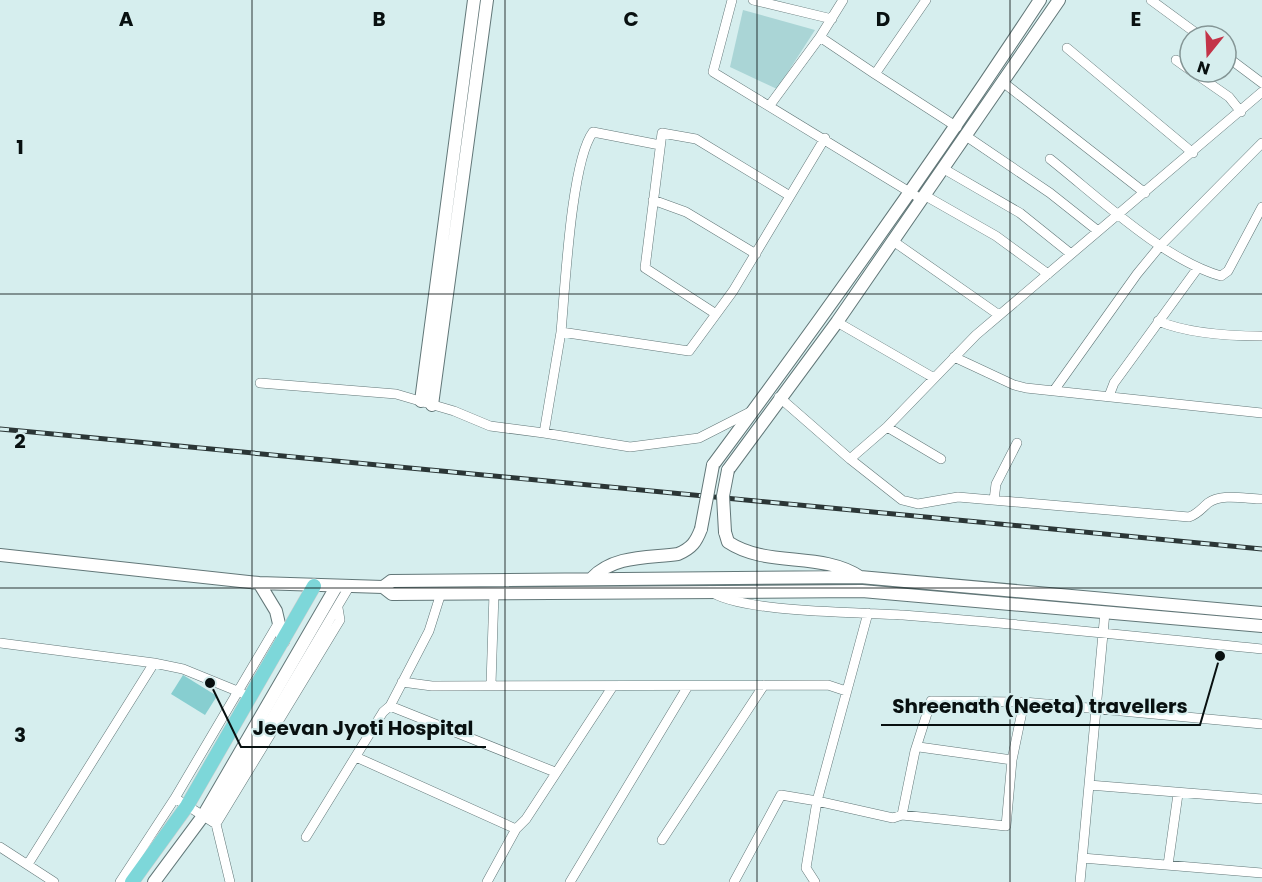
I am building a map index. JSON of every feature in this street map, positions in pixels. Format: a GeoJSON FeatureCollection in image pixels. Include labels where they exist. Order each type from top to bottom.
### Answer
{"type":"FeatureCollection","features":[{"type":"Feature","properties":{"kind":"main road"},"geometry":{"type":"LineString","coordinates":[[132,882],[187,806],[314,586]]}},
{"type":"Feature","properties":{"kind":"street"},"geometry":{"type":"LineString","coordinates":[[427,403],[474,0]]}},
{"type":"Feature","properties":{"kind":"street"},"geometry":{"type":"LineString","coordinates":[[427,403],[487,0]]}},
{"type":"Feature","properties":{"kind":"street"},"geometry":{"type":"LineString","coordinates":[[732,0],[713,72],[825,138],[908,191],[996,236],[1048,274]]}},
{"type":"Feature","properties":{"kind":"street"},"geometry":{"type":"LineString","coordinates":[[753,0],[832,19]]}},
{"type":"Feature","properties":{"kind":"street"},"geometry":{"type":"LineString","coordinates":[[770,105],[820,37],[843,0]]}},
{"type":"Feature","properties":{"kind":"street"},"geometry":{"type":"LineString","coordinates":[[875,74],[926,0]]}},
{"type":"Feature","properties":{"kind":"street"},"geometry":{"type":"LineString","coordinates":[[592,578],[601,568],[613,562],[688,550],[695,543],[701,529],[713,465],[824,315],[908,191],[957,127],[1040,0]]}},
{"type":"Feature","properties":{"kind":"street"},"geometry":{"type":"LineString","coordinates":[[860,577],[837,565],[750,552],[728,542],[724,532],[723,496],[728,470],[779,397],[837,322],[922,197],[1004,83],[1059,0]]}},
{"type":"Feature","properties":{"kind":"street"},"geometry":{"type":"LineString","coordinates":[[1151,0],[1184,24]]}},
{"type":"Feature","properties":{"kind":"street"},"geometry":{"type":"LineString","coordinates":[[820,37],[957,127]]}},
{"type":"Feature","properties":{"kind":"street"},"geometry":{"type":"LineString","coordinates":[[1067,48],[1193,153]]}},
{"type":"Feature","properties":{"kind":"street"},"geometry":{"type":"LineString","coordinates":[[1238,65],[1262,83]]}},
{"type":"Feature","properties":{"kind":"street"},"geometry":{"type":"LineString","coordinates":[[1004,83],[1145,192]]}},
{"type":"Feature","properties":{"kind":"street"},"geometry":{"type":"LineString","coordinates":[[1210,84],[1229,97],[1241,112]]}},
{"type":"Feature","properties":{"kind":"street"},"geometry":{"type":"LineString","coordinates":[[850,459],[887,427],[954,357],[999,315],[1193,153],[1262,92]]}},
{"type":"Feature","properties":{"kind":"street"},"geometry":{"type":"LineString","coordinates":[[544,433],[561,332],[575,194],[587,141],[593,132],[660,145]]}},
{"type":"Feature","properties":{"kind":"street"},"geometry":{"type":"LineString","coordinates":[[716,314],[645,268],[662,133],[696,139],[790,196]]}},
{"type":"Feature","properties":{"kind":"street"},"geometry":{"type":"LineString","coordinates":[[966,136],[1050,193],[1098,231]]}},
{"type":"Feature","properties":{"kind":"street"},"geometry":{"type":"LineString","coordinates":[[561,332],[689,351],[756,254],[825,138]]}},
{"type":"Feature","properties":{"kind":"street"},"geometry":{"type":"LineString","coordinates":[[1055,389],[1137,274],[1160,246],[1262,143]]}},
{"type":"Feature","properties":{"kind":"street"},"geometry":{"type":"LineString","coordinates":[[1050,159],[1160,246],[1197,270],[1225,275],[1262,207]]}},
{"type":"Feature","properties":{"kind":"street"},"geometry":{"type":"LineString","coordinates":[[944,169],[1020,213],[1071,254]]}},
{"type":"Feature","properties":{"kind":"street"},"geometry":{"type":"LineString","coordinates":[[653,200],[686,212],[756,254]]}},
{"type":"Feature","properties":{"kind":"street"},"geometry":{"type":"LineString","coordinates":[[892,241],[999,315]]}},
{"type":"Feature","properties":{"kind":"street"},"geometry":{"type":"LineString","coordinates":[[1109,396],[1114,383],[1197,270]]}},
{"type":"Feature","properties":{"kind":"street"},"geometry":{"type":"LineString","coordinates":[[1158,321],[1170,326],[1215,333],[1262,336]]}},
{"type":"Feature","properties":{"kind":"street"},"geometry":{"type":"LineString","coordinates":[[837,322],[934,378]]}},
{"type":"Feature","properties":{"kind":"street"},"geometry":{"type":"LineString","coordinates":[[954,357],[1014,385],[1262,413]]}},
{"type":"Feature","properties":{"kind":"street"},"geometry":{"type":"LineString","coordinates":[[260,383],[396,394],[490,426],[630,447],[699,438],[750,412]]}},
{"type":"Feature","properties":{"kind":"street"},"geometry":{"type":"LineString","coordinates":[[779,397],[850,459],[902,500],[918,504],[958,497],[1189,518],[1200,513],[1208,503],[1219,498],[1262,500]]}},
{"type":"Feature","properties":{"kind":"street"},"geometry":{"type":"LineString","coordinates":[[887,427],[941,459]]}},
{"type":"Feature","properties":{"kind":"street"},"geometry":{"type":"LineString","coordinates":[[994,500],[996,484],[1017,443]]}},
{"type":"Feature","properties":{"kind":"street"},"geometry":{"type":"LineString","coordinates":[[0,555],[259,583],[336,587],[383,587],[391,581],[860,577],[1262,613]]}},
{"type":"Feature","properties":{"kind":"street"},"geometry":{"type":"LineString","coordinates":[[259,583],[269,597],[279,621],[283,641]]}},
{"type":"Feature","properties":{"kind":"street"},"geometry":{"type":"LineString","coordinates":[[210,820],[336,587]]}},
{"type":"Feature","properties":{"kind":"street"},"geometry":{"type":"LineString","coordinates":[[154,882],[210,820],[340,620],[338,608],[349,587]]}},
{"type":"Feature","properties":{"kind":"street"},"geometry":{"type":"LineString","coordinates":[[383,587],[392,594],[872,592],[1262,626]]}},
{"type":"Feature","properties":{"kind":"street"},"geometry":{"type":"LineString","coordinates":[[710,591],[721,599],[748,604],[1262,649]]}},
{"type":"Feature","properties":{"kind":"street"},"geometry":{"type":"LineString","coordinates":[[306,837],[383,712],[390,706],[429,631],[441,593]]}},
{"type":"Feature","properties":{"kind":"street"},"geometry":{"type":"LineString","coordinates":[[491,684],[494,593]]}},
{"type":"Feature","properties":{"kind":"street"},"geometry":{"type":"LineString","coordinates":[[1080,882],[1105,612]]}},
{"type":"Feature","properties":{"kind":"street"},"geometry":{"type":"LineString","coordinates":[[815,882],[806,868],[817,801],[868,613]]}},
{"type":"Feature","properties":{"kind":"street"},"geometry":{"type":"LineString","coordinates":[[120,882],[175,798],[279,621]]}},
{"type":"Feature","properties":{"kind":"street"},"geometry":{"type":"LineString","coordinates":[[0,643],[154,663],[183,669],[251,697]]}},
{"type":"Feature","properties":{"kind":"street"},"geometry":{"type":"LineString","coordinates":[[28,864],[154,663]]}},
{"type":"Feature","properties":{"kind":"street"},"geometry":{"type":"LineString","coordinates":[[402,682],[432,686],[491,684],[613,687],[828,685],[846,691]]}},
{"type":"Feature","properties":{"kind":"street"},"geometry":{"type":"LineString","coordinates":[[570,882],[688,686]]}},
{"type":"Feature","properties":{"kind":"street"},"geometry":{"type":"LineString","coordinates":[[662,840],[764,686]]}},
{"type":"Feature","properties":{"kind":"street"},"geometry":{"type":"LineString","coordinates":[[487,882],[516,829],[526,819],[613,687]]}},
{"type":"Feature","properties":{"kind":"street"},"geometry":{"type":"LineString","coordinates":[[902,816],[915,751],[919,747],[926,712],[931,701],[1024,702],[1262,724]]}},
{"type":"Feature","properties":{"kind":"street"},"geometry":{"type":"LineString","coordinates":[[734,882],[782,795],[893,818],[902,816],[1006,826],[1012,760],[1024,702]]}},
{"type":"Feature","properties":{"kind":"street"},"geometry":{"type":"LineString","coordinates":[[390,706],[555,772]]}},
{"type":"Feature","properties":{"kind":"street"},"geometry":{"type":"LineString","coordinates":[[919,747],[1012,760]]}},
{"type":"Feature","properties":{"kind":"street"},"geometry":{"type":"LineString","coordinates":[[356,757],[516,829]]}},
{"type":"Feature","properties":{"kind":"street"},"geometry":{"type":"LineString","coordinates":[[1089,785],[1155,789],[1178,794],[1206,793],[1262,800]]}},
{"type":"Feature","properties":{"kind":"street"},"geometry":{"type":"LineString","coordinates":[[1168,865],[1178,794]]}},
{"type":"Feature","properties":{"kind":"street"},"geometry":{"type":"LineString","coordinates":[[175,798],[210,820],[230,882]]}},
{"type":"Feature","properties":{"kind":"street"},"geometry":{"type":"LineString","coordinates":[[0,847],[54,882]]}},
{"type":"Feature","properties":{"kind":"street"},"geometry":{"type":"LineString","coordinates":[[1082,858],[1262,873]]}},
{"type":"Feature","properties":{"kind":"shaded area"},"geometry":{"type":"Polygon","coordinates":[[[743,10],[815,30],[777,89],[730,67],[743,10]]]}},
{"type":"Feature","properties":{"kind":"building"},"geometry":{"type":"Polygon","coordinates":[[[183,675],[217,696],[205,715],[171,694],[183,675]]]}},
{"type":"Feature","properties":{"kind":"railway"},"geometry":{"type":"LineString","coordinates":[[0,429],[1262,549]]}},
{"type":"Feature","properties":{"kind":"place","name":"Shreenath (Neeta) travellers"},"geometry":{"type":"Point","coordinates":[1220,656]}},
{"type":"Feature","properties":{"kind":"place","name":"Jeevan Jyoti Hospital"},"geometry":{"type":"Point","coordinates":[210,683]}}]}
